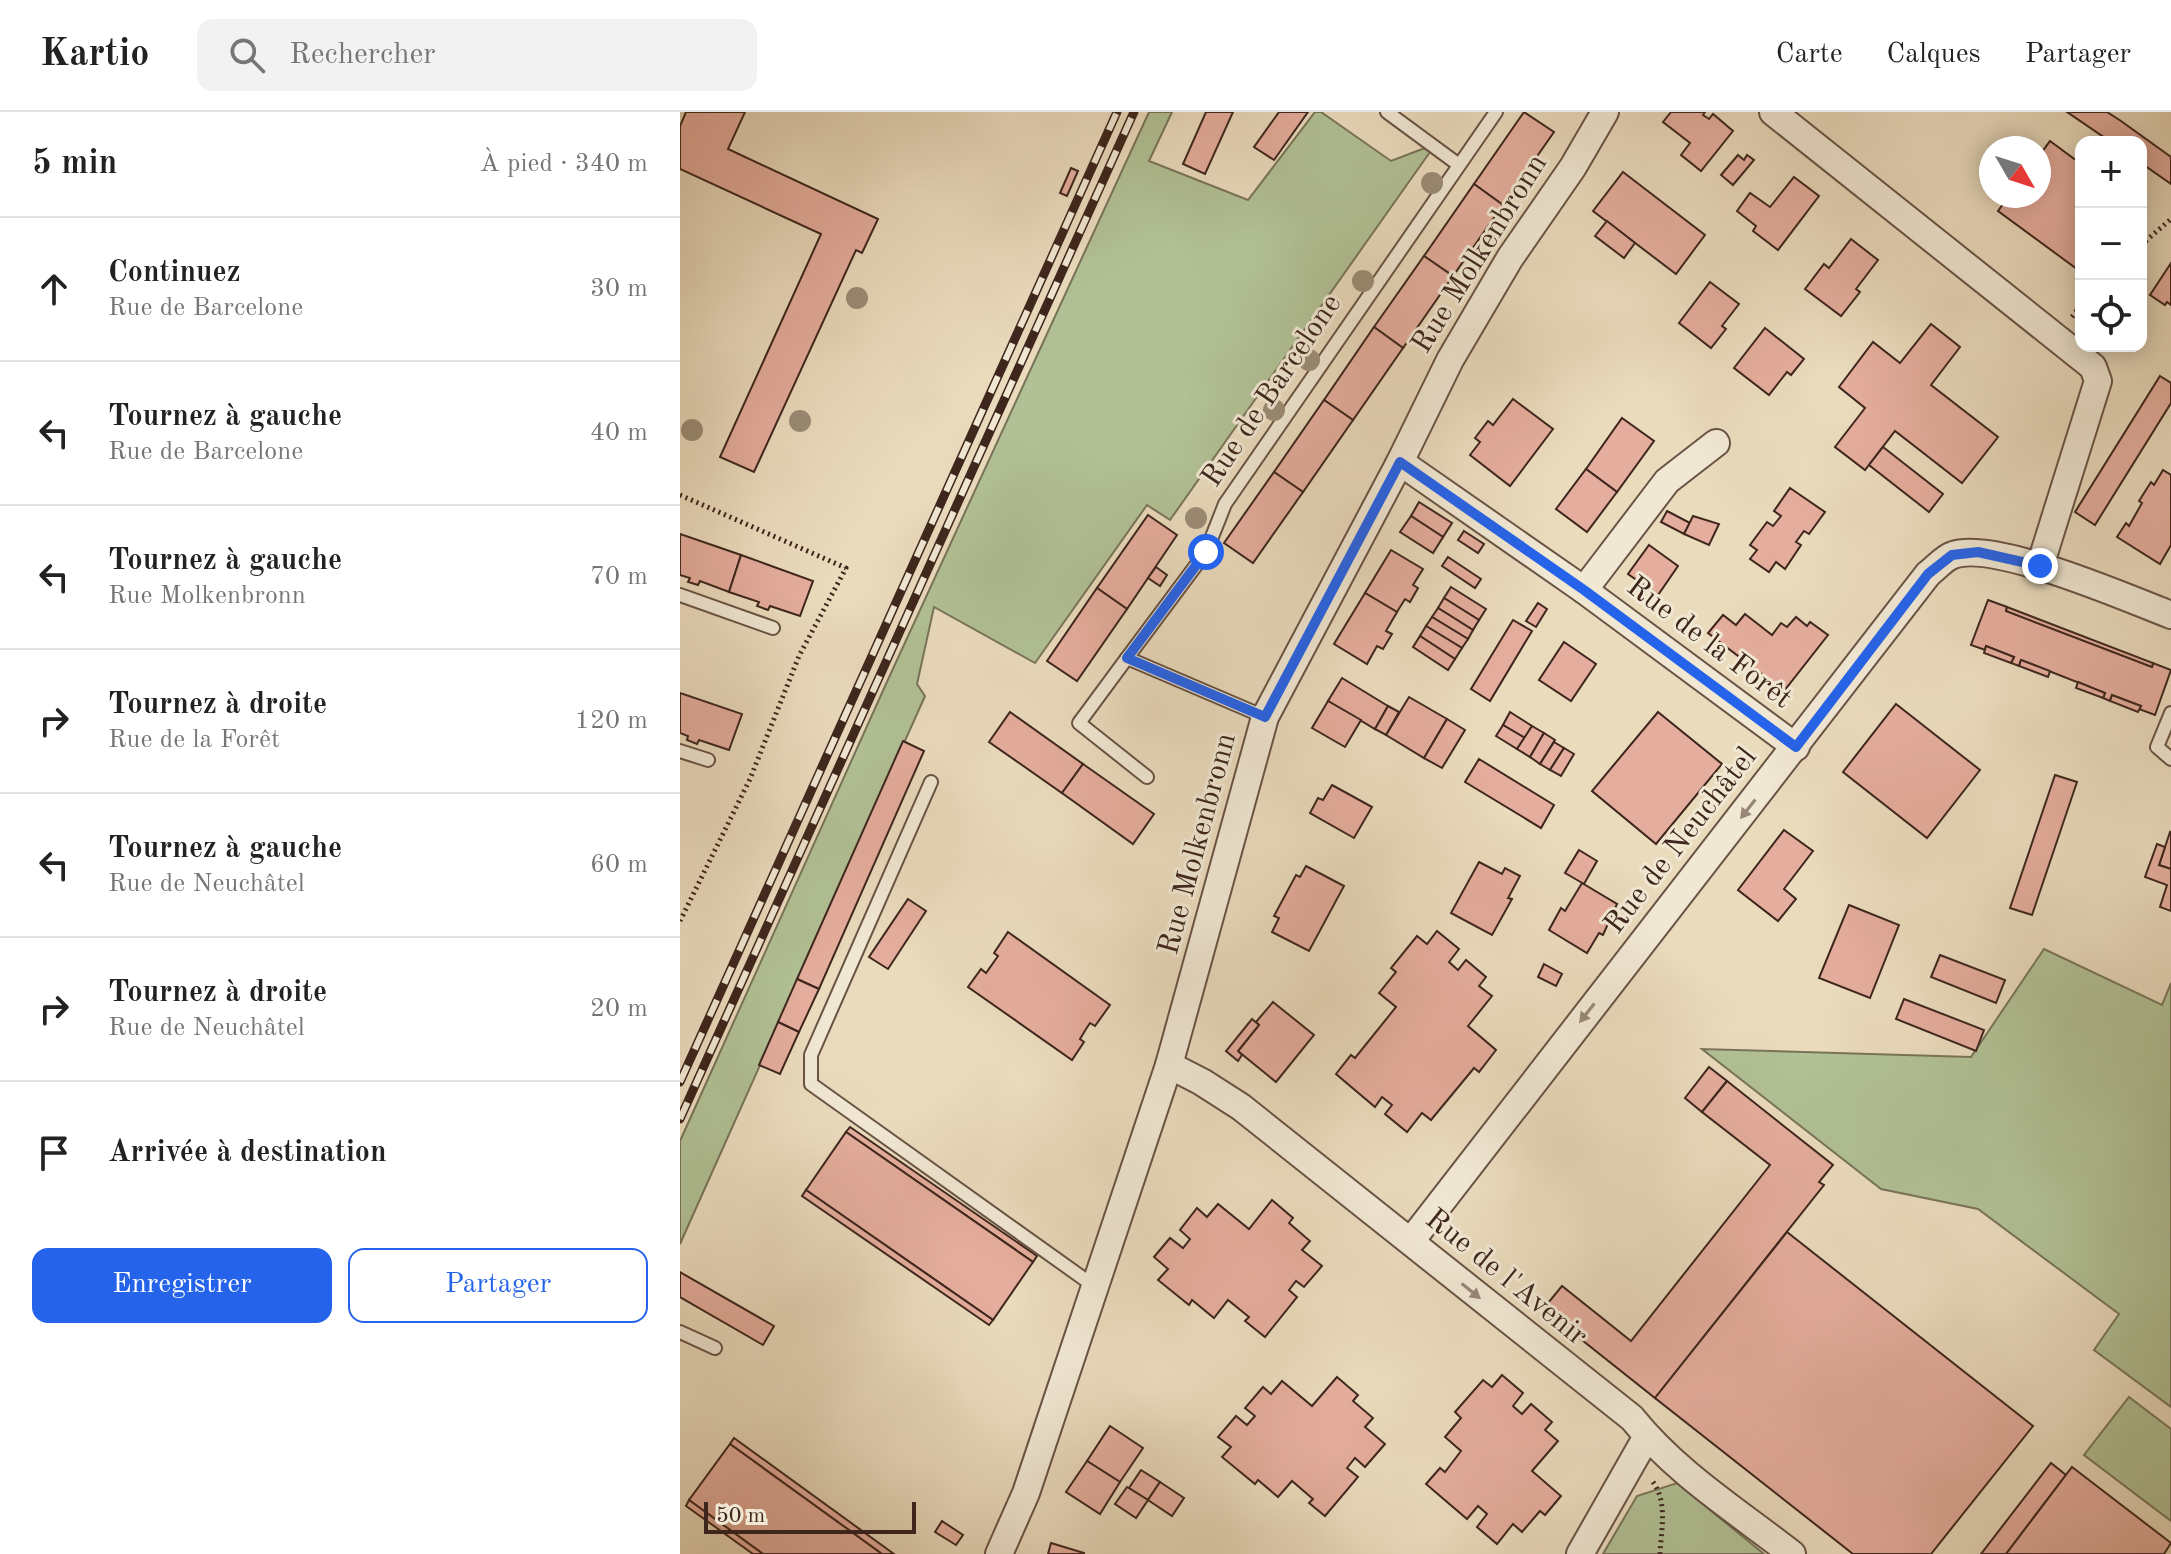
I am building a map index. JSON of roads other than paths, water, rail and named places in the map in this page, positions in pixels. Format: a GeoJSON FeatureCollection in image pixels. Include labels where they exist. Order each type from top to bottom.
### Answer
{"type":"FeatureCollection","features":[{"type":"Feature","properties":{"kind":"street"},"geometry":{"type":"LineString","coordinates":[[1773,112],[2093,367],[2098,381],[2040,566]]}},
{"type":"Feature","properties":{"kind":"street","name":"Rue Molkenbronn"},"geometry":{"type":"LineString","coordinates":[[999,1554],[1026,1493],[1169,1065],[1265,717],[1400,462],[1450,360],[1510,258],[1573,167],[1601,114]]}},
{"type":"Feature","properties":{"kind":"street","name":"Rue de la Forêt"},"geometry":{"type":"LineString","coordinates":[[1584,590],[1667,481],[1716,443]]}},
{"type":"Feature","properties":{"kind":"street","name":"Rue de la Forêt"},"geometry":{"type":"LineString","coordinates":[[1400,462],[1584,590],[1796,747]]}},
{"type":"Feature","properties":{"kind":"street","name":"Rue de Neuchâtel"},"geometry":{"type":"LineString","coordinates":[[1411,1241],[1928,574],[1952,555],[1978,552],[2040,566],[2171,615]]}},
{"type":"Feature","properties":{"kind":"street","name":"Rue de l'Avenir"},"geometry":{"type":"LineString","coordinates":[[1169,1065],[1241,1107],[1632,1418],[1641,1448],[1670,1459],[1792,1554]]}},
{"type":"Feature","properties":{"kind":"street"},"geometry":{"type":"LineString","coordinates":[[1580,1554],[1641,1448]]}},
{"type":"Feature","properties":{"kind":"lane"},"geometry":{"type":"LineString","coordinates":[[1387,112],[1459,165]]}},
{"type":"Feature","properties":{"kind":"lane","name":"Rue de Barcelone"},"geometry":{"type":"LineString","coordinates":[[1147,777],[1079,723],[1206,552],[1225,504],[1496,112]]}},
{"type":"Feature","properties":{"kind":"lane"},"geometry":{"type":"LineString","coordinates":[[680,595],[773,628]]}},
{"type":"Feature","properties":{"kind":"lane"},"geometry":{"type":"LineString","coordinates":[[1127,658],[1265,717]]}},
{"type":"Feature","properties":{"kind":"lane"},"geometry":{"type":"LineString","coordinates":[[2171,713],[2157,747],[2171,759]]}},
{"type":"Feature","properties":{"kind":"lane"},"geometry":{"type":"LineString","coordinates":[[680,751],[708,760]]}},
{"type":"Feature","properties":{"kind":"lane"},"geometry":{"type":"LineString","coordinates":[[931,782],[811,1055],[811,1084],[1094,1286]]}},
{"type":"Feature","properties":{"kind":"lane"},"geometry":{"type":"LineString","coordinates":[[680,1332],[715,1348]]}},
{"type":"Feature","properties":{"kind":"railway"},"geometry":{"type":"LineString","coordinates":[[680,1082],[1117,112]]}},
{"type":"Feature","properties":{"kind":"railway"},"geometry":{"type":"LineString","coordinates":[[680,1119],[1134,112]]}}]}
